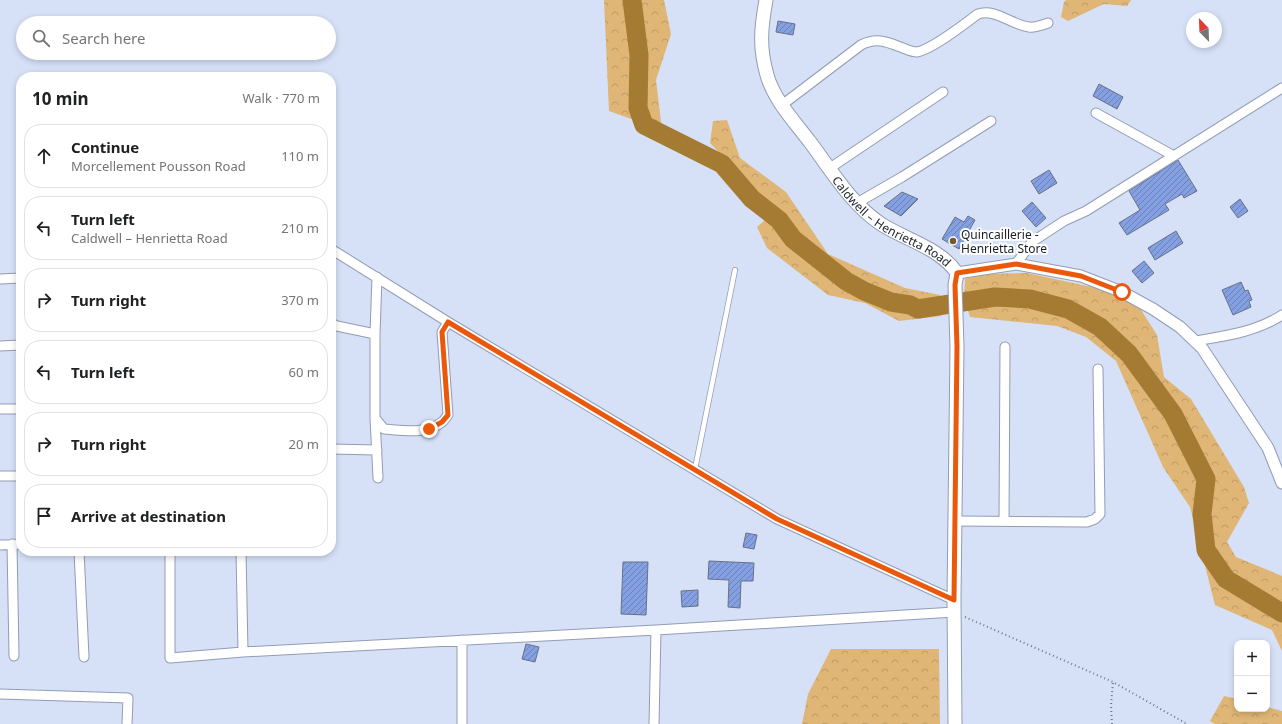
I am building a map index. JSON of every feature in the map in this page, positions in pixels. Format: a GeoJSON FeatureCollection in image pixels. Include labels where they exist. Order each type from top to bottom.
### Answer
{"type":"FeatureCollection","features":[{"type":"Feature","properties":{"kind":"main road","name":"Caldwell – Henrietta Road"},"geometry":{"type":"LineString","coordinates":[[766,0],[761,30],[761,48],[767,76],[782,104],[849,194],[881,224],[936,253],[952,265],[956,279],[955,724]]}},
{"type":"Feature","properties":{"kind":"street"},"geometry":{"type":"LineString","coordinates":[[782,104],[871,40],[882,41],[912,52],[918,52],[930,47],[983,12],[989,12],[1020,25],[1030,27],[1048,24]]}},
{"type":"Feature","properties":{"kind":"street"},"geometry":{"type":"LineString","coordinates":[[1016,264],[1032,242],[1064,221],[1086,211],[1282,88]]}},
{"type":"Feature","properties":{"kind":"street"},"geometry":{"type":"LineString","coordinates":[[830,168],[943,92]]}},
{"type":"Feature","properties":{"kind":"street"},"geometry":{"type":"LineString","coordinates":[[1096,113],[1174,156]]}},
{"type":"Feature","properties":{"kind":"street"},"geometry":{"type":"LineString","coordinates":[[858,203],[991,121]]}},
{"type":"Feature","properties":{"kind":"street"},"geometry":{"type":"LineString","coordinates":[[336,252],[448,322],[777,519],[955,606]]}},
{"type":"Feature","properties":{"kind":"street"},"geometry":{"type":"LineString","coordinates":[[956,279],[1016,264],[1081,276],[1122,292],[1153,308],[1180,327],[1202,348],[1268,448],[1282,483]]}},
{"type":"Feature","properties":{"kind":"street"},"geometry":{"type":"LineString","coordinates":[[377,277],[375,418],[378,478]]}},
{"type":"Feature","properties":{"kind":"street"},"geometry":{"type":"LineString","coordinates":[[0,279],[16,278]]}},
{"type":"Feature","properties":{"kind":"street"},"geometry":{"type":"LineString","coordinates":[[1195,341],[1228,336],[1252,329],[1270,323],[1282,315]]}},
{"type":"Feature","properties":{"kind":"street"},"geometry":{"type":"LineString","coordinates":[[375,418],[384,429],[404,431],[429,429],[442,422],[448,415],[442,332],[448,322]]}},
{"type":"Feature","properties":{"kind":"street"},"geometry":{"type":"LineString","coordinates":[[336,326],[375,334]]}},
{"type":"Feature","properties":{"kind":"street"},"geometry":{"type":"LineString","coordinates":[[0,346],[16,345]]}},
{"type":"Feature","properties":{"kind":"street"},"geometry":{"type":"LineString","coordinates":[[1004,521],[1005,347]]}},
{"type":"Feature","properties":{"kind":"street"},"geometry":{"type":"LineString","coordinates":[[956,521],[1087,522],[1095,519],[1100,514],[1098,369]]}},
{"type":"Feature","properties":{"kind":"street"},"geometry":{"type":"LineString","coordinates":[[0,409],[16,408]]}},
{"type":"Feature","properties":{"kind":"street"},"geometry":{"type":"LineString","coordinates":[[336,449],[377,450]]}},
{"type":"Feature","properties":{"kind":"street"},"geometry":{"type":"LineString","coordinates":[[0,476],[16,476]]}},
{"type":"Feature","properties":{"kind":"street"},"geometry":{"type":"LineString","coordinates":[[0,545],[16,544],[14,656]]}},
{"type":"Feature","properties":{"kind":"street"},"geometry":{"type":"LineString","coordinates":[[79,556],[84,657]]}},
{"type":"Feature","properties":{"kind":"street"},"geometry":{"type":"LineString","coordinates":[[170,556],[170,658],[243,652],[656,630],[955,606]]}},
{"type":"Feature","properties":{"kind":"street"},"geometry":{"type":"LineString","coordinates":[[242,556],[243,652]]}},
{"type":"Feature","properties":{"kind":"street"},"geometry":{"type":"LineString","coordinates":[[654,724],[656,630]]}},
{"type":"Feature","properties":{"kind":"street"},"geometry":{"type":"LineString","coordinates":[[462,640],[462,724]]}},
{"type":"Feature","properties":{"kind":"street"},"geometry":{"type":"LineString","coordinates":[[0,694],[128,698],[128,724]]}},
{"type":"Feature","properties":{"kind":"lane"},"geometry":{"type":"LineString","coordinates":[[695,470],[735,270]]}},
{"type":"Feature","properties":{"kind":"path"},"geometry":{"type":"LineString","coordinates":[[955,606],[1113,682],[1187,724]]}},
{"type":"Feature","properties":{"kind":"path"},"geometry":{"type":"LineString","coordinates":[[1112,724],[1113,682]]}},
{"type":"Feature","properties":{"kind":"green space"},"geometry":{"type":"Polygon","coordinates":[[[604,0],[664,0],[671,34],[656,80],[662,130],[609,111],[604,0]]]}},
{"type":"Feature","properties":{"kind":"green space"},"geometry":{"type":"Polygon","coordinates":[[[1066,0],[1131,0],[1127,6],[1104,4],[1068,21],[1061,17],[1064,2],[1066,0]]]}},
{"type":"Feature","properties":{"kind":"green space"},"geometry":{"type":"Polygon","coordinates":[[[727,120],[740,158],[786,192],[828,254],[905,288],[940,295],[946,311],[941,316],[899,321],[865,303],[828,295],[767,248],[757,227],[775,211],[710,143],[713,121],[727,120]]]}},
{"type":"Feature","properties":{"kind":"green space"},"geometry":{"type":"Polygon","coordinates":[[[1027,273],[1115,292],[1138,305],[1157,335],[1164,377],[1191,399],[1244,487],[1249,503],[1227,542],[1236,557],[1282,576],[1282,651],[1272,630],[1215,605],[1190,507],[1163,467],[1116,361],[1086,337],[1057,326],[970,317],[964,296],[965,279],[984,274],[1027,273]]]}},
{"type":"Feature","properties":{"kind":"green space"},"geometry":{"type":"Polygon","coordinates":[[[831,649],[939,649],[940,724],[802,724],[808,694],[831,649]]]}},
{"type":"Feature","properties":{"kind":"green space"},"geometry":{"type":"Polygon","coordinates":[[[1224,696],[1234,698],[1234,712],[1270,712],[1270,708],[1282,711],[1282,724],[1215,724],[1210,721],[1224,696]]]}},
{"type":"Feature","properties":{"kind":"building"},"geometry":{"type":"Polygon","coordinates":[[[778,21],[795,24],[793,35],[776,32],[778,21]]]}},
{"type":"Feature","properties":{"kind":"building"},"geometry":{"type":"Polygon","coordinates":[[[1099,84],[1123,97],[1117,109],[1093,96],[1099,84]]]}},
{"type":"Feature","properties":{"kind":"building"},"geometry":{"type":"Polygon","coordinates":[[[1178,160],[1197,191],[1184,198],[1182,194],[1165,204],[1169,210],[1127,235],[1119,223],[1140,210],[1129,191],[1178,160]]]}},
{"type":"Feature","properties":{"kind":"building"},"geometry":{"type":"Polygon","coordinates":[[[1049,170],[1057,183],[1039,194],[1031,181],[1049,170]]]}},
{"type":"Feature","properties":{"kind":"building"},"geometry":{"type":"Polygon","coordinates":[[[902,192],[918,199],[901,216],[884,206],[902,192]]]}},
{"type":"Feature","properties":{"kind":"building"},"geometry":{"type":"Polygon","coordinates":[[[1240,199],[1248,211],[1238,218],[1230,207],[1240,199]]]}},
{"type":"Feature","properties":{"kind":"building"},"geometry":{"type":"Polygon","coordinates":[[[1032,202],[1046,218],[1036,227],[1022,211],[1032,202]]]}},
{"type":"Feature","properties":{"kind":"building"},"geometry":{"type":"Polygon","coordinates":[[[968,216],[975,220],[959,249],[942,239],[955,217],[964,222],[968,216]]]}},
{"type":"Feature","properties":{"kind":"building"},"geometry":{"type":"Polygon","coordinates":[[[1176,231],[1183,243],[1155,260],[1148,248],[1176,231]]]}},
{"type":"Feature","properties":{"kind":"building"},"geometry":{"type":"Polygon","coordinates":[[[1144,261],[1154,273],[1142,283],[1132,271],[1144,261]]]}},
{"type":"Feature","properties":{"kind":"building"},"geometry":{"type":"Polygon","coordinates":[[[1241,282],[1245,291],[1248,290],[1252,300],[1249,301],[1251,307],[1233,315],[1222,290],[1241,282]]]}},
{"type":"Feature","properties":{"kind":"building"},"geometry":{"type":"Polygon","coordinates":[[[746,533],[757,535],[754,549],[743,547],[746,533]]]}},
{"type":"Feature","properties":{"kind":"building"},"geometry":{"type":"Polygon","coordinates":[[[709,561],[754,563],[753,581],[741,581],[740,608],[728,607],[729,580],[708,579],[709,561]]]}},
{"type":"Feature","properties":{"kind":"building"},"geometry":{"type":"Polygon","coordinates":[[[623,562],[648,562],[646,615],[621,614],[623,562]]]}},
{"type":"Feature","properties":{"kind":"building"},"geometry":{"type":"Polygon","coordinates":[[[698,590],[698,606],[682,607],[681,591],[698,590]]]}},
{"type":"Feature","properties":{"kind":"building"},"geometry":{"type":"Polygon","coordinates":[[[526,644],[539,647],[535,662],[522,659],[526,644]]]}},
{"type":"Feature","properties":{"kind":"waterway"},"geometry":{"type":"LineString","coordinates":[[632,0],[639,55],[638,108],[644,125],[722,164],[752,199],[779,220],[793,239],[846,281],[864,291],[891,302],[910,305],[918,309],[995,297],[1030,299],[1068,309],[1100,327],[1129,354],[1173,414],[1206,479],[1202,514],[1206,550],[1226,579],[1282,613]]}},
{"type":"Feature","properties":{"kind":"place","name":"Quincaillerie - Henrietta Store"},"geometry":{"type":"Point","coordinates":[953,241]}},
{"type":"Feature","properties":{"kind":"route"},"geometry":{"type":"LineString","coordinates":[[429,429],[442,422],[448,415],[442,332],[448,322],[777,519],[954,600],[957,346],[955,285],[957,273],[1016,264],[1081,276],[1122,292]]}}]}
